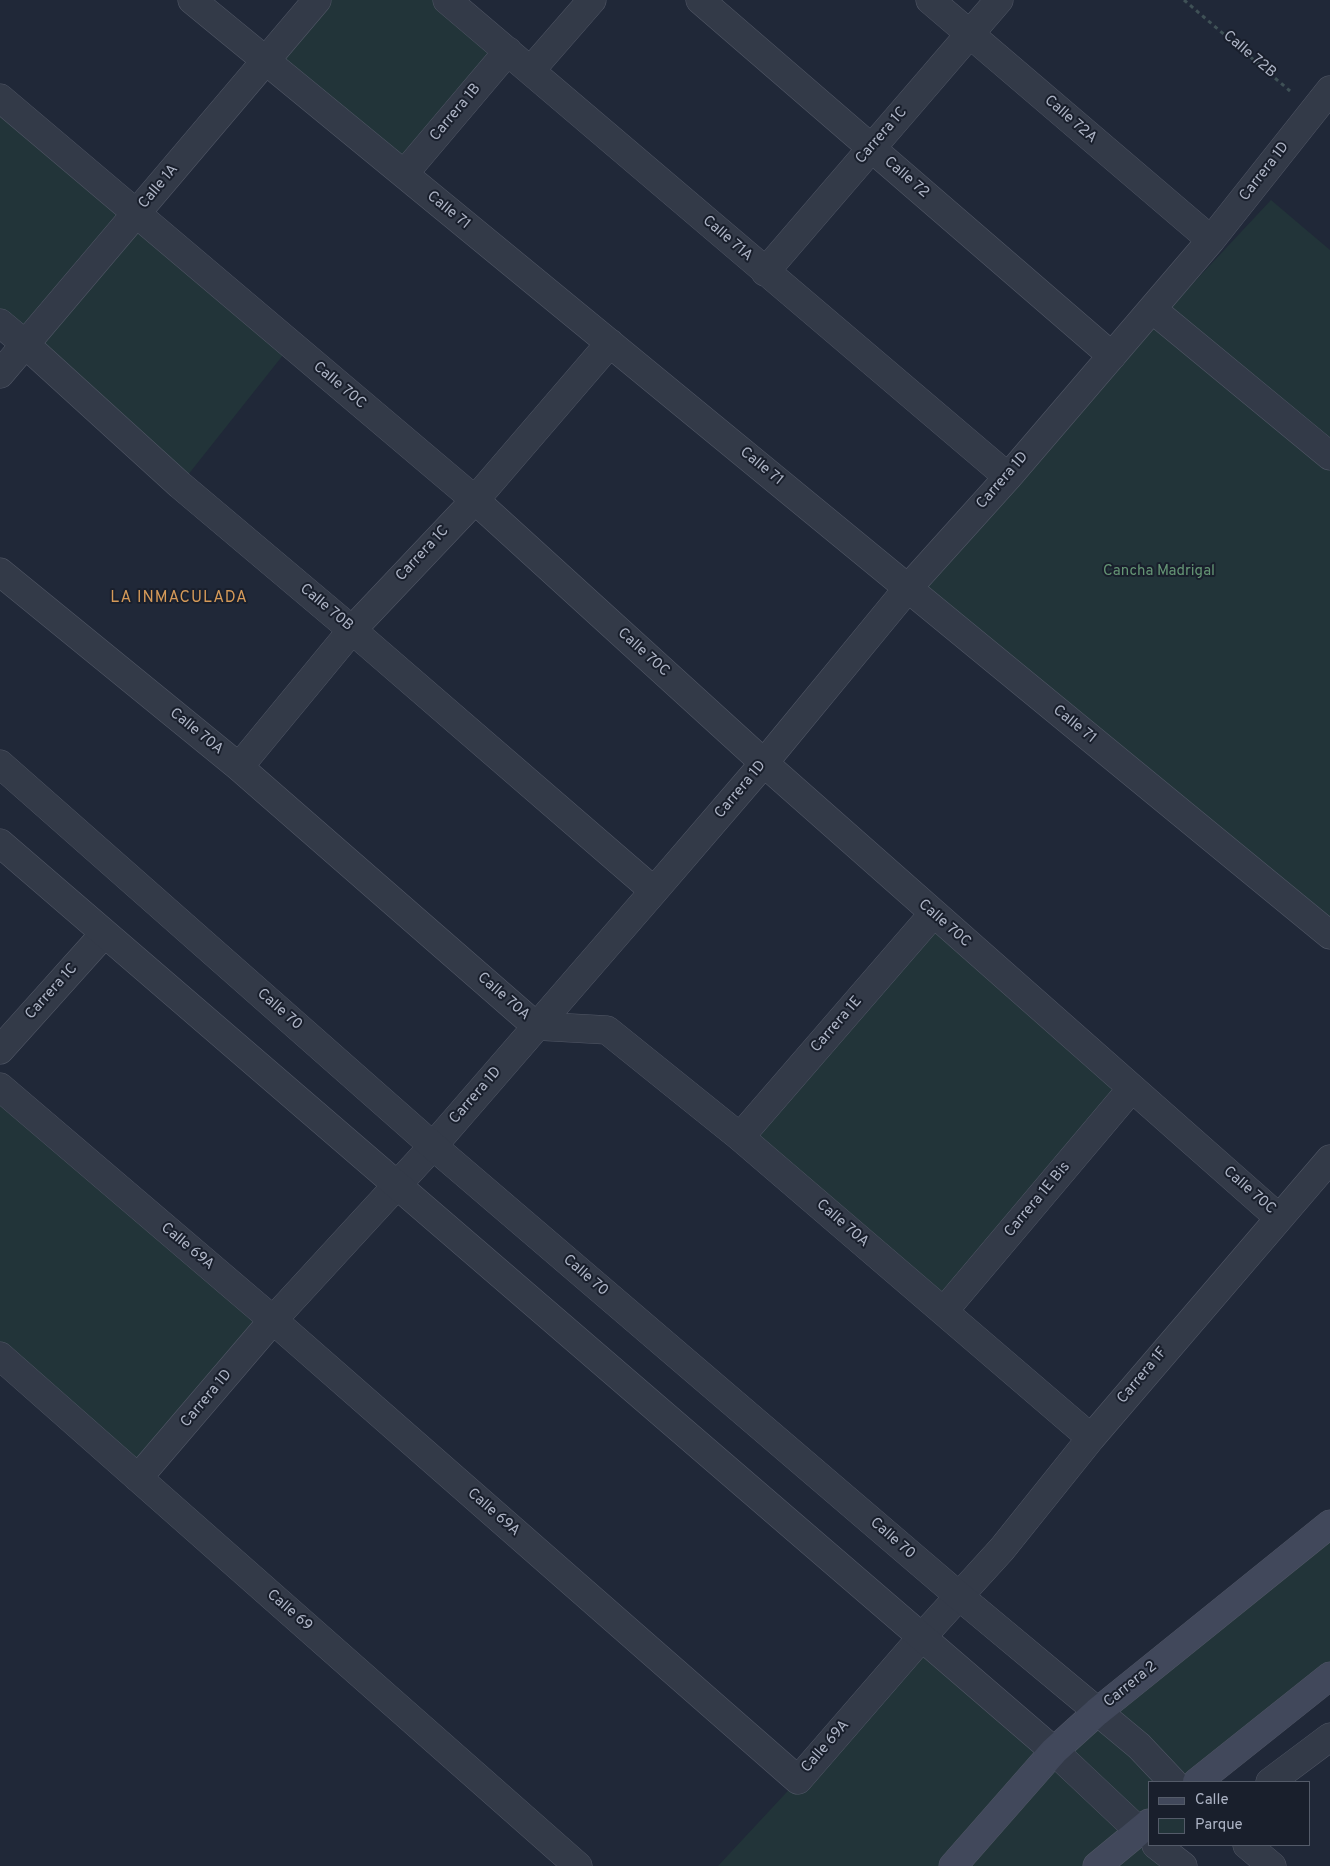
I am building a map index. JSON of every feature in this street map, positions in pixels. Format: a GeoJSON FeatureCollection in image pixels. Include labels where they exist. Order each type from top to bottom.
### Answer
{"type":"FeatureCollection","features":[{"type":"Feature","properties":{"kind":"main road","name":"Carrera 2"},"geometry":{"type":"LineString","coordinates":[[952,1866],[1054,1752],[1097,1712],[1330,1524]]}},
{"type":"Feature","properties":{"kind":"main road"},"geometry":{"type":"LineString","coordinates":[[1198,1781],[1330,1676]]}},
{"type":"Feature","properties":{"kind":"main road"},"geometry":{"type":"LineString","coordinates":[[1097,1866],[1148,1834]]}},
{"type":"Feature","properties":{"kind":"street","name":"Calle 71"},"geometry":{"type":"LineString","coordinates":[[192,0],[1330,935]]}},
{"type":"Feature","properties":{"kind":"street","name":"Calle 1A"},"geometry":{"type":"LineString","coordinates":[[0,374],[317,0]]}},
{"type":"Feature","properties":{"kind":"street","name":"Calle 71A"},"geometry":{"type":"LineString","coordinates":[[447,0],[1008,477]]}},
{"type":"Feature","properties":{"kind":"street"},"geometry":{"type":"LineString","coordinates":[[531,70],[592,0]]}},
{"type":"Feature","properties":{"kind":"street","name":"Calle 72"},"geometry":{"type":"LineString","coordinates":[[700,0],[1112,356]]}},
{"type":"Feature","properties":{"kind":"street","name":"Calle 72A"},"geometry":{"type":"LineString","coordinates":[[930,0],[1210,240]]}},
{"type":"Feature","properties":{"kind":"street","name":"Carrera 1C"},"geometry":{"type":"LineString","coordinates":[[765,272],[999,0]]}},
{"type":"Feature","properties":{"kind":"street","name":"Carrera 1B"},"geometry":{"type":"LineString","coordinates":[[404,174],[508,51]]}},
{"type":"Feature","properties":{"kind":"street","name":"Calle 70C"},"geometry":{"type":"LineString","coordinates":[[0,98],[475,500],[933,914],[1278,1217]]}},
{"type":"Feature","properties":{"kind":"street","name":"Carrera 1D"},"geometry":{"type":"LineString","coordinates":[[138,1478],[273,1320],[433,1146],[654,891],[764,763],[908,588],[1008,477],[1152,309],[1325,98]]}},
{"type":"Feature","properties":{"kind":"street"},"geometry":{"type":"LineString","coordinates":[[1152,309],[1330,456]]}},
{"type":"Feature","properties":{"kind":"street","name":"Calle 70B"},"geometry":{"type":"LineString","coordinates":[[0,323],[180,485],[352,630],[654,891]]}},
{"type":"Feature","properties":{"kind":"street","name":"Carrera 1C"},"geometry":{"type":"LineString","coordinates":[[239,767],[352,630],[475,500],[610,343]]}},
{"type":"Feature","properties":{"kind":"street","name":"Calle 70A"},"geometry":{"type":"LineString","coordinates":[[0,572],[239,767],[536,1026],[607,1030],[740,1137],[1091,1438]]}},
{"type":"Feature","properties":{"kind":"street","name":"Calle 70"},"geometry":{"type":"LineString","coordinates":[[0,764],[433,1146],[959,1596],[1140,1746],[1172,1781]]}},
{"type":"Feature","properties":{"kind":"street"},"geometry":{"type":"LineString","coordinates":[[0,843],[1148,1834]]}},
{"type":"Feature","properties":{"kind":"street","name":"Carrera 1E"},"geometry":{"type":"LineString","coordinates":[[740,1137],[933,914]]}},
{"type":"Feature","properties":{"kind":"street","name":"Carrera 1C"},"geometry":{"type":"LineString","coordinates":[[0,1050],[104,934]]}},
{"type":"Feature","properties":{"kind":"street","name":"Calle 69A"},"geometry":{"type":"LineString","coordinates":[[0,1088],[273,1320],[798,1780],[959,1596]]}},
{"type":"Feature","properties":{"kind":"street","name":"Carrera 1E Bis"},"geometry":{"type":"LineString","coordinates":[[944,1311],[1132,1088]]}},
{"type":"Feature","properties":{"kind":"street","name":"Carrera 1F"},"geometry":{"type":"LineString","coordinates":[[959,1596],[1002,1549],[1091,1438],[1278,1217],[1330,1159]]}},
{"type":"Feature","properties":{"kind":"street","name":"Calle 69"},"geometry":{"type":"LineString","coordinates":[[0,1356],[578,1866]]}},
{"type":"Feature","properties":{"kind":"street"},"geometry":{"type":"LineString","coordinates":[[1271,1781],[1330,1736]]}},
{"type":"Feature","properties":{"kind":"street"},"geometry":{"type":"LineString","coordinates":[[1161,1846],[1183,1866]]}},
{"type":"Feature","properties":{"kind":"street"},"geometry":{"type":"LineString","coordinates":[[1248,1846],[1272,1866]]}},
{"type":"Feature","properties":{"kind":"path","name":"Calle 72B"},"geometry":{"type":"LineString","coordinates":[[1184,0],[1325,98]]}},
{"type":"Feature","properties":{"kind":"green space"},"geometry":{"type":"Polygon","coordinates":[[[317,0],[447,0],[508,51],[404,174],[266,60],[317,0]]]}},
{"type":"Feature","properties":{"kind":"green space"},"geometry":{"type":"Polygon","coordinates":[[[0,98],[291,345],[180,485],[0,323],[0,98]]]}},
{"type":"Feature","properties":{"kind":"green space","name":"Cancha Madrigal"},"geometry":{"type":"Polygon","coordinates":[[[1271,200],[1330,250],[1330,935],[908,588],[1271,200]]]}},
{"type":"Feature","properties":{"kind":"green space"},"geometry":{"type":"Polygon","coordinates":[[[933,914],[1132,1088],[944,1311],[740,1137],[933,914]]]}},
{"type":"Feature","properties":{"kind":"green space"},"geometry":{"type":"Polygon","coordinates":[[[0,1087],[273,1320],[138,1478],[0,1356],[0,1087]]]}},
{"type":"Feature","properties":{"kind":"green space"},"geometry":{"type":"Polygon","coordinates":[[[1330,1524],[1330,1676],[1198,1781],[1148,1781],[1148,1846],[1167,1846],[1183,1866],[718,1866],[798,1780],[921,1638],[1054,1751],[1330,1524]]]}},
{"type":"Feature","properties":{"kind":"district","name":"LA INMACULADA"},"geometry":{"type":"Point","coordinates":[179,599]}}]}
